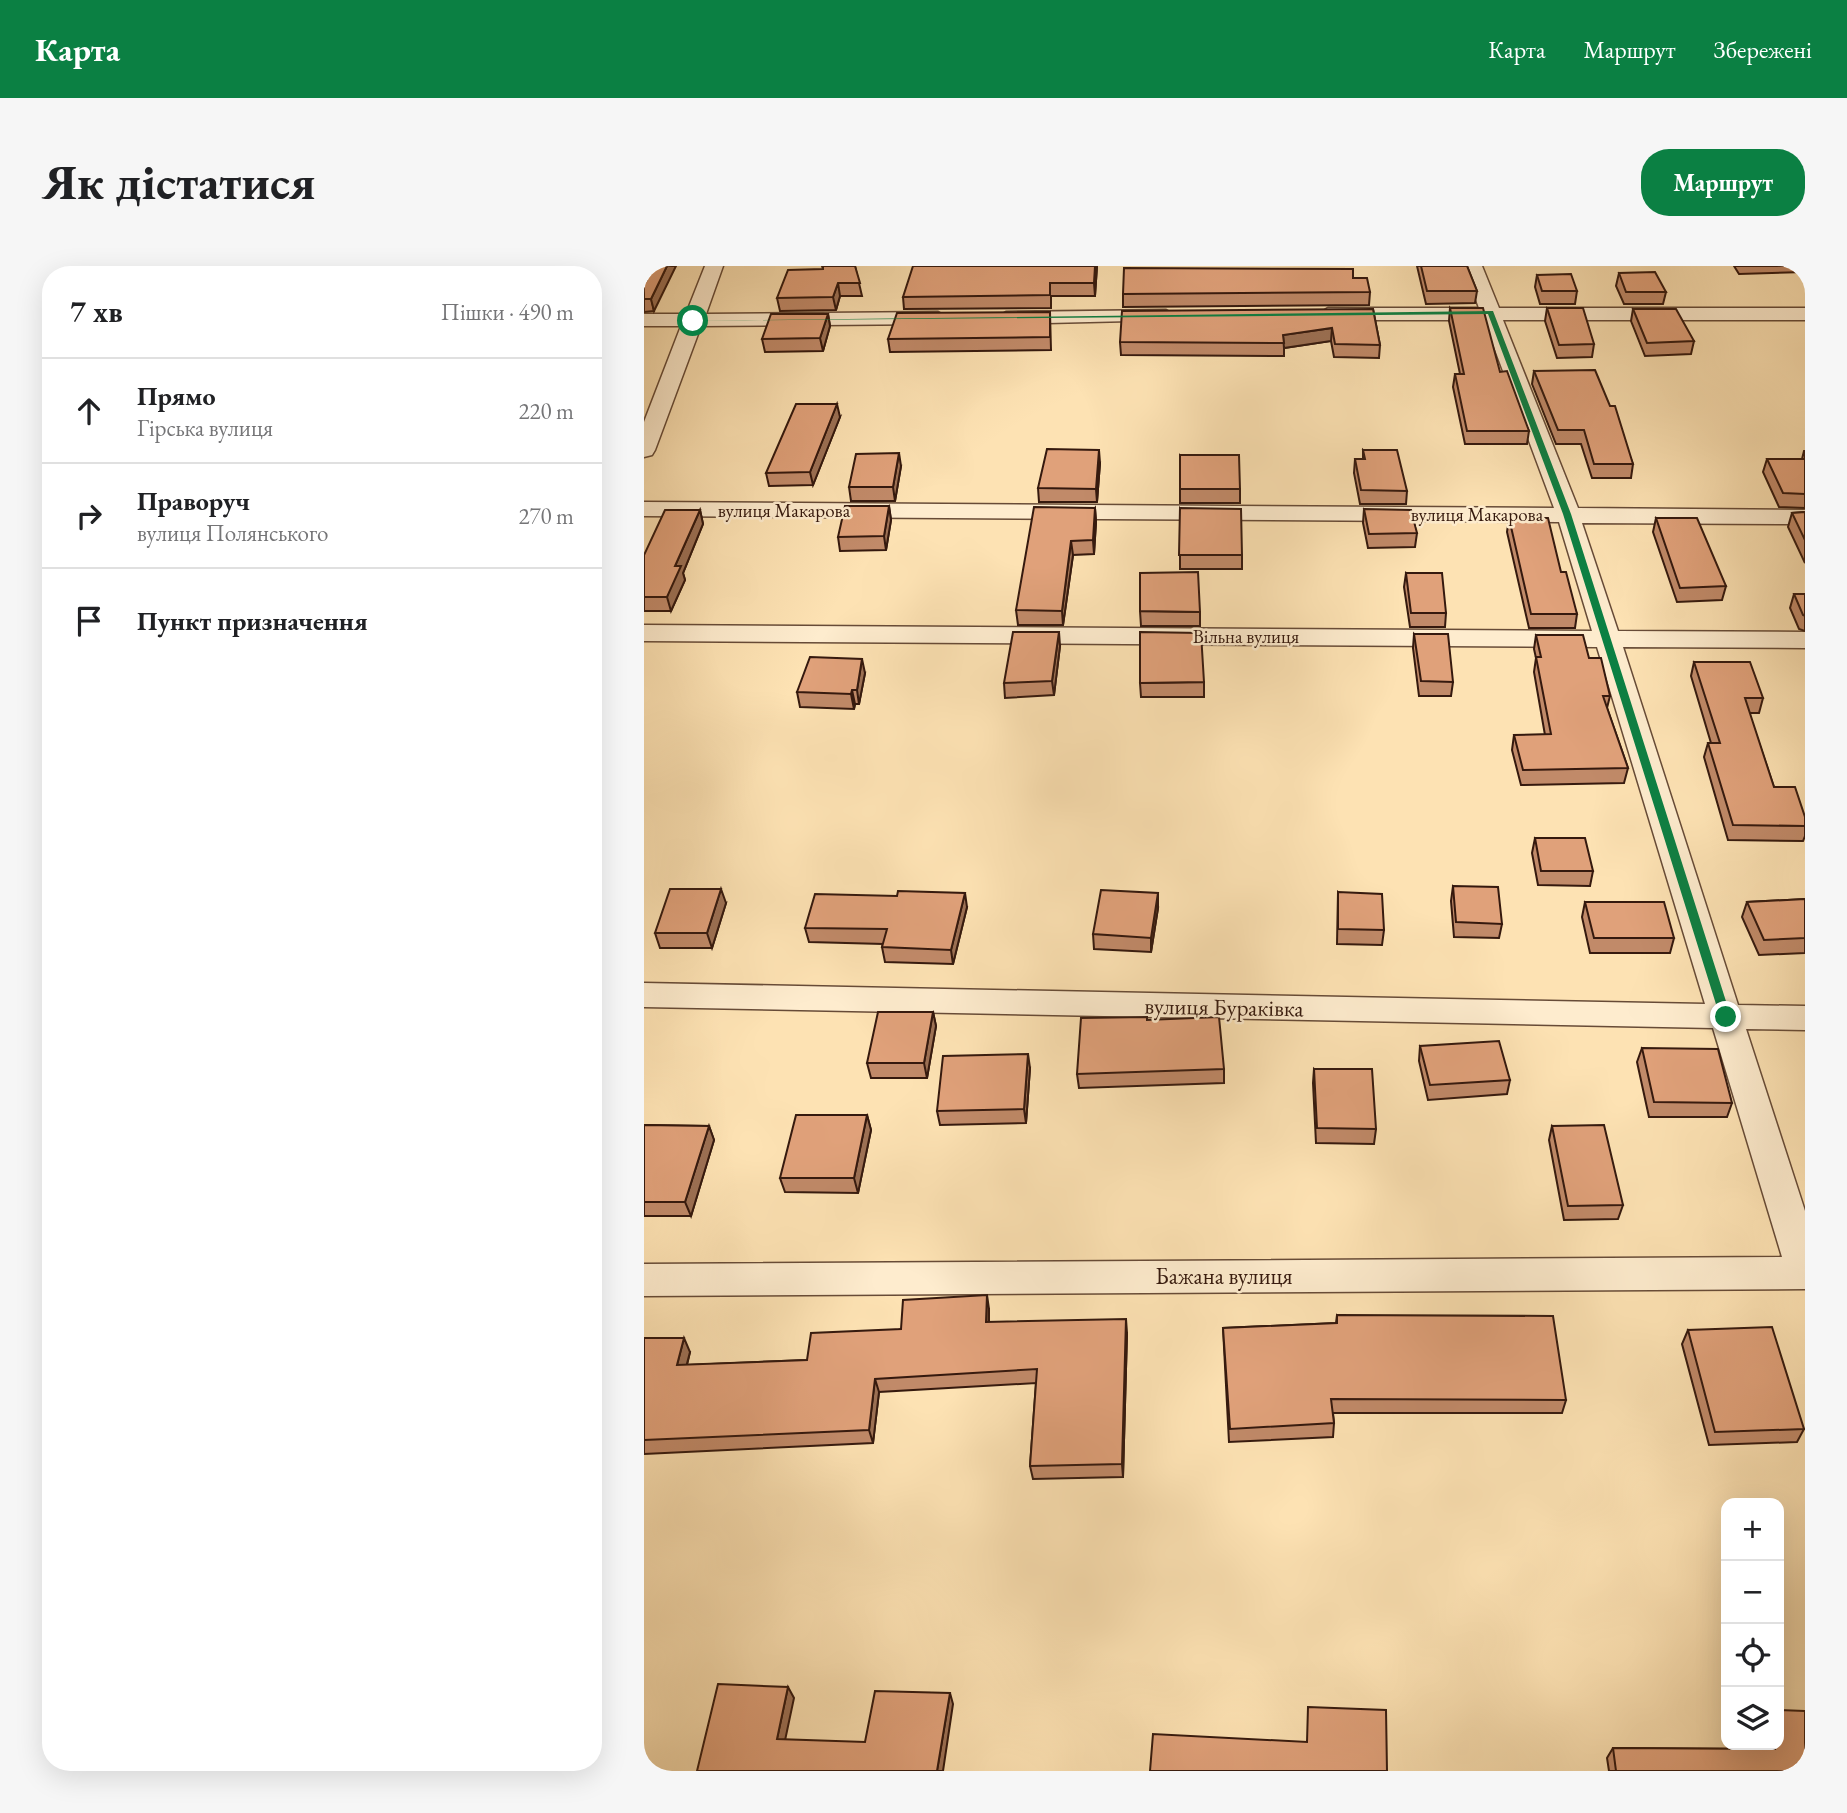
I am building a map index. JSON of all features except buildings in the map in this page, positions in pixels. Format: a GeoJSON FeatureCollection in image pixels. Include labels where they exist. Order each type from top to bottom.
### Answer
{"type":"FeatureCollection","features":[{"type":"Feature","properties":{"kind":"street"},"geometry":{"type":"LineString","coordinates":[[644,450],[714,266]]}},
{"type":"Feature","properties":{"kind":"street"},"geometry":{"type":"LineString","coordinates":[[1473,266],[1567,514],[1805,1271]]}},
{"type":"Feature","properties":{"kind":"street"},"geometry":{"type":"LineString","coordinates":[[1308,314],[1805,314]]}},
{"type":"Feature","properties":{"kind":"street"},"geometry":{"type":"LineString","coordinates":[[986,318],[1182,316]]}},
{"type":"Feature","properties":{"kind":"street"},"geometry":{"type":"LineString","coordinates":[[644,320],[958,318]]}},
{"type":"Feature","properties":{"kind":"street","name":"вулиця Макарова"},"geometry":{"type":"LineString","coordinates":[[644,509],[1805,517]]}},
{"type":"Feature","properties":{"kind":"street","name":"Вільна вулиця"},"geometry":{"type":"LineString","coordinates":[[644,633],[1805,639]]}},
{"type":"Feature","properties":{"kind":"street","name":"вулиця Бураківка"},"geometry":{"type":"LineString","coordinates":[[644,995],[1805,1018]]}},
{"type":"Feature","properties":{"kind":"street","name":"Бажана вулиця"},"geometry":{"type":"LineString","coordinates":[[644,1280],[1805,1271]]}},
{"type":"Feature","properties":{"kind":"route"},"geometry":{"type":"LineString","coordinates":[[693,321],[1490,312],[1567,514],[1726,1017]]}}]}
